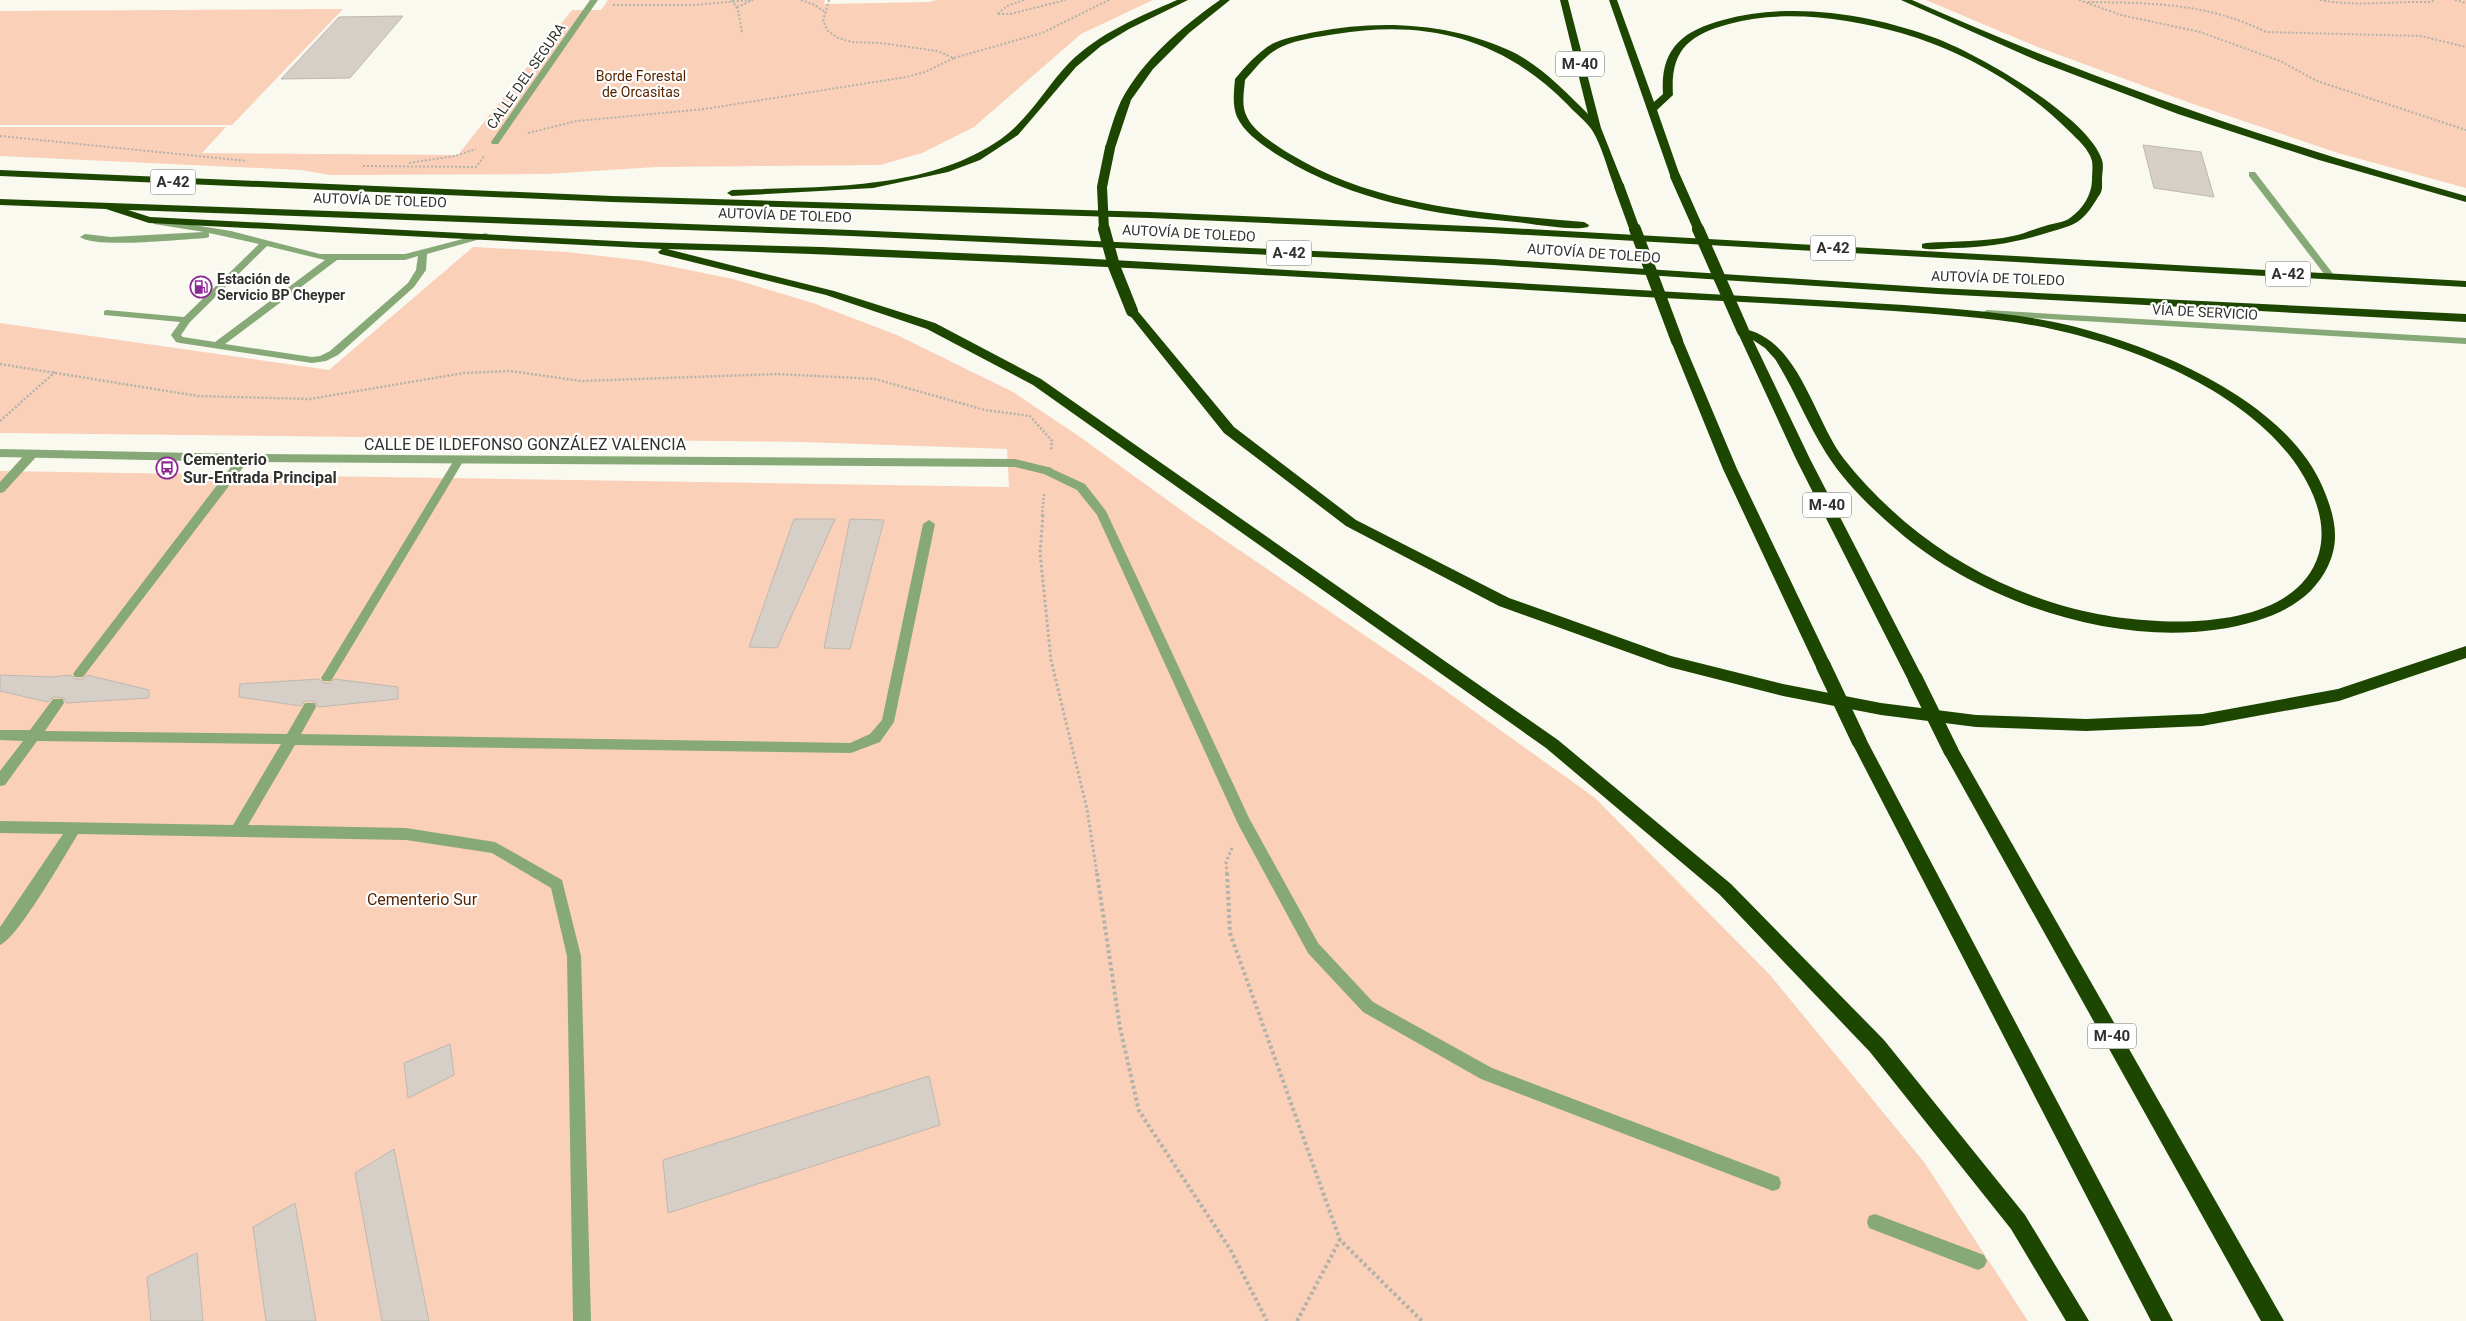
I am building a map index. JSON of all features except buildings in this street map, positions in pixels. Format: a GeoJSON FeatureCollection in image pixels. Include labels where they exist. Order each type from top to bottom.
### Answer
{"type":"FeatureCollection","features":[{"type":"Feature","properties":{"kind":"highway"},"geometry":{"type":"LineString","coordinates":[[612,199],[872,186],[948,169],[978,156],[1005,141],[1030,116],[1074,64],[1097,46],[1134,23],[1184,0]]}},
{"type":"Feature","properties":{"kind":"highway"},"geometry":{"type":"LineString","coordinates":[[1226,0],[1195,22],[1147,69],[1129,95],[1110,148],[1102,185],[1103,224],[1109,255],[1132,311],[1229,430],[1351,523],[1504,602],[1669,661],[1783,690],[1881,709],[1976,721],[2086,725],[2202,720],[2339,695],[2466,652]]}},
{"type":"Feature","properties":{"kind":"highway","name":"M-40"},"geometry":{"type":"LineString","coordinates":[[1564,0],[1596,128],[1677,341],[1730,469],[1859,741],[2162,1321]]}},
{"type":"Feature","properties":{"kind":"highway","name":"M-40"},"geometry":{"type":"LineString","coordinates":[[1613,0],[1675,176],[1743,331],[1803,459],[1952,751],[2274,1321]]}},
{"type":"Feature","properties":{"kind":"highway"},"geometry":{"type":"LineString","coordinates":[[1905,0],[2024,52],[2216,122],[2408,183],[2466,199]]}},
{"type":"Feature","properties":{"kind":"highway"},"geometry":{"type":"LineString","coordinates":[[1651,110],[1668,95],[1666,78],[1669,62],[1674,52],[1688,37],[1698,31],[1724,21],[1751,16],[1788,14],[1837,16],[1891,28],[1928,40],[1959,51],[2002,74],[2038,98],[2069,124],[2097,159],[2098,191],[2075,219],[2016,239],[1873,250]]}},
{"type":"Feature","properties":{"kind":"highway"},"geometry":{"type":"LineString","coordinates":[[1596,128],[1547,80],[1514,56],[1485,44],[1418,27],[1381,26],[1340,30],[1276,46],[1240,80],[1239,101],[1242,118],[1267,143],[1297,164],[1343,185],[1388,200],[1447,212],[1792,246]]}},
{"type":"Feature","properties":{"kind":"highway","name":"AUTOVÍA DE TOLEDO"},"geometry":{"type":"LineString","coordinates":[[0,173],[612,199],[1150,215],[1873,250],[2062,263],[2466,284]]}},
{"type":"Feature","properties":{"kind":"highway","name":"AUTOVÍA DE TOLEDO"},"geometry":{"type":"LineString","coordinates":[[0,202],[111,208],[812,231],[1483,262],[1938,290],[2466,318]]}},
{"type":"Feature","properties":{"kind":"highway"},"geometry":{"type":"LineString","coordinates":[[111,208],[149,220],[634,245],[843,251],[1058,261],[1942,310],[2053,325],[2106,339],[2193,376],[2245,408],[2281,438],[2304,464],[2325,506],[2329,526],[2328,545],[2322,564],[2312,581],[2296,596],[2275,608],[2250,617],[2221,624],[2189,627],[2118,622],[2081,615],[2010,592],[1946,559],[1891,519],[1838,459],[1776,349],[1743,331]]}},
{"type":"Feature","properties":{"kind":"highway"},"geometry":{"type":"LineString","coordinates":[[634,245],[830,293],[931,326],[1037,382],[1552,744],[1725,889],[1877,1046],[2018,1222],[2078,1321]]}},
{"type":"Feature","properties":{"kind":"street","name":"CALLE DEL SEGURA"},"geometry":{"type":"LineString","coordinates":[[495,142],[594,0]]}},
{"type":"Feature","properties":{"kind":"street"},"geometry":{"type":"LineString","coordinates":[[2252,174],[2331,277]]}},
{"type":"Feature","properties":{"kind":"street"},"geometry":{"type":"LineString","coordinates":[[149,220],[231,234],[320,257],[405,257],[486,236]]}},
{"type":"Feature","properties":{"kind":"street"},"geometry":{"type":"LineString","coordinates":[[85,237],[111,240],[231,234]]}},
{"type":"Feature","properties":{"kind":"street"},"geometry":{"type":"LineString","coordinates":[[265,243],[186,320],[176,335],[180,340],[293,357],[322,359],[334,352],[411,285],[420,270],[423,252]]}},
{"type":"Feature","properties":{"kind":"street"},"geometry":{"type":"LineString","coordinates":[[216,346],[335,257]]}},
{"type":"Feature","properties":{"kind":"street","name":"VÍA DE SERVICIO"},"geometry":{"type":"LineString","coordinates":[[1942,310],[2466,341]]}},
{"type":"Feature","properties":{"kind":"street"},"geometry":{"type":"LineString","coordinates":[[107,313],[186,320]]}},
{"type":"Feature","properties":{"kind":"street","name":"CALLE DE ILDEFONSO GONZÁLEZ VALENCIA"},"geometry":{"type":"LineString","coordinates":[[0,453],[244,458],[1015,463],[1048,471],[1081,486],[1102,514],[1243,820],[1313,948],[1368,1007],[1487,1074],[1774,1184]]}},
{"type":"Feature","properties":{"kind":"street"},"geometry":{"type":"LineString","coordinates":[[0,489],[32,454]]}},
{"type":"Feature","properties":{"kind":"street"},"geometry":{"type":"LineString","coordinates":[[79,674],[244,458]]}},
{"type":"Feature","properties":{"kind":"street"},"geometry":{"type":"LineString","coordinates":[[327,678],[459,460]]}},
{"type":"Feature","properties":{"kind":"street"},"geometry":{"type":"LineString","coordinates":[[0,735],[851,748],[875,738],[888,722],[929,524]]}},
{"type":"Feature","properties":{"kind":"street"},"geometry":{"type":"LineString","coordinates":[[0,781],[58,703]]}},
{"type":"Feature","properties":{"kind":"street"},"geometry":{"type":"LineString","coordinates":[[237,831],[310,708]]}},
{"type":"Feature","properties":{"kind":"street"},"geometry":{"type":"LineString","coordinates":[[0,827],[406,834],[495,848],[557,884],[574,956],[582,1321]]}},
{"type":"Feature","properties":{"kind":"street"},"geometry":{"type":"LineString","coordinates":[[0,938],[13,923],[76,827]]}},
{"type":"Feature","properties":{"kind":"street"},"geometry":{"type":"LineString","coordinates":[[1875,1222],[1978,1262]]}},
{"type":"Feature","properties":{"kind":"path"},"geometry":{"type":"LineString","coordinates":[[608,5],[693,5],[732,0],[752,0]]}},
{"type":"Feature","properties":{"kind":"path"},"geometry":{"type":"LineString","coordinates":[[732,0],[736,7],[742,33]]}},
{"type":"Feature","properties":{"kind":"path"},"geometry":{"type":"LineString","coordinates":[[736,7],[752,0]]}},
{"type":"Feature","properties":{"kind":"path"},"geometry":{"type":"LineString","coordinates":[[801,0],[815,5],[826,13]]}},
{"type":"Feature","properties":{"kind":"path"},"geometry":{"type":"LineString","coordinates":[[830,0],[823,21],[828,31],[838,38],[852,42],[881,43],[937,51],[954,58]]}},
{"type":"Feature","properties":{"kind":"path"},"geometry":{"type":"LineString","coordinates":[[1024,0],[1007,6],[997,14],[1010,14],[1066,0]]}},
{"type":"Feature","properties":{"kind":"path"},"geometry":{"type":"LineString","coordinates":[[526,134],[550,126],[599,117],[658,114],[727,106],[850,84],[916,75],[954,58],[1042,33],[1109,0]]}},
{"type":"Feature","properties":{"kind":"path"},"geometry":{"type":"LineString","coordinates":[[2079,0],[2121,15],[2200,32],[2280,61],[2317,81],[2372,101],[2466,130]]}},
{"type":"Feature","properties":{"kind":"path"},"geometry":{"type":"LineString","coordinates":[[2320,0],[2340,4],[2389,1],[2430,2],[2435,0]]}},
{"type":"Feature","properties":{"kind":"path"},"geometry":{"type":"LineString","coordinates":[[2454,0],[2466,3]]}},
{"type":"Feature","properties":{"kind":"path"},"geometry":{"type":"LineString","coordinates":[[2085,2],[2174,3],[2205,8],[2244,20],[2266,32],[2285,34],[2348,33],[2421,36],[2466,47]]}},
{"type":"Feature","properties":{"kind":"path"},"geometry":{"type":"LineString","coordinates":[[0,136],[82,142],[165,154],[250,161]]}},
{"type":"Feature","properties":{"kind":"path"},"geometry":{"type":"LineString","coordinates":[[354,166],[476,167],[495,142]]}},
{"type":"Feature","properties":{"kind":"path"},"geometry":{"type":"LineString","coordinates":[[398,165],[455,156],[495,142]]}},
{"type":"Feature","properties":{"kind":"path"},"geometry":{"type":"LineString","coordinates":[[0,364],[198,396],[310,399],[464,373],[510,371],[582,381],[778,374],[875,379],[985,410],[1030,416],[1052,441],[1043,504],[1040,553],[1051,660],[1087,808],[1120,1028],[1138,1111],[1230,1249],[1267,1321]]}},
{"type":"Feature","properties":{"kind":"path"},"geometry":{"type":"LineString","coordinates":[[0,421],[55,372]]}},
{"type":"Feature","properties":{"kind":"path"},"geometry":{"type":"LineString","coordinates":[[1243,820],[1226,862],[1230,934],[1340,1240],[1422,1321]]}},
{"type":"Feature","properties":{"kind":"path"},"geometry":{"type":"LineString","coordinates":[[1297,1321],[1340,1240]]}},
{"type":"Feature","properties":{"kind":"green space","name":"Borde Forestal de Orcasitas"},"geometry":{"type":"Polygon","coordinates":[[[608,0],[825,0],[824,4],[928,2],[937,0],[1153,0],[1081,34],[974,127],[922,153],[880,165],[656,167],[546,174],[330,175],[301,170],[0,156],[0,127],[226,127],[202,153],[458,155],[572,10],[601,10],[608,0]]]}},
{"type":"Feature","properties":{"kind":"green space"},"geometry":{"type":"Polygon","coordinates":[[[1926,0],[2466,0],[2466,188],[2338,153],[2193,104],[2035,46],[1926,0]]]}},
{"type":"Feature","properties":{"kind":"green space"},"geometry":{"type":"Polygon","coordinates":[[[343,9],[232,125],[0,125],[0,11],[343,9]]]}},
{"type":"Feature","properties":{"kind":"green space","name":"Cementerio Sur"},"geometry":{"type":"Polygon","coordinates":[[[473,247],[567,252],[644,261],[733,279],[813,303],[897,335],[1013,392],[1080,437],[1195,520],[1432,681],[1595,798],[1770,975],[1924,1162],[2028,1321],[0,1321],[0,471],[1009,487],[1007,449],[802,442],[0,433],[0,323],[329,370],[473,247]]]}},
{"type":"Feature","properties":{"kind":"place","name":"Estación de Servicio BP Cheyper"},"geometry":{"type":"Point","coordinates":[201,287]}},
{"type":"Feature","properties":{"kind":"place","name":"Cementerio Sur-Entrada Principal"},"geometry":{"type":"Point","coordinates":[167,468]}}]}
